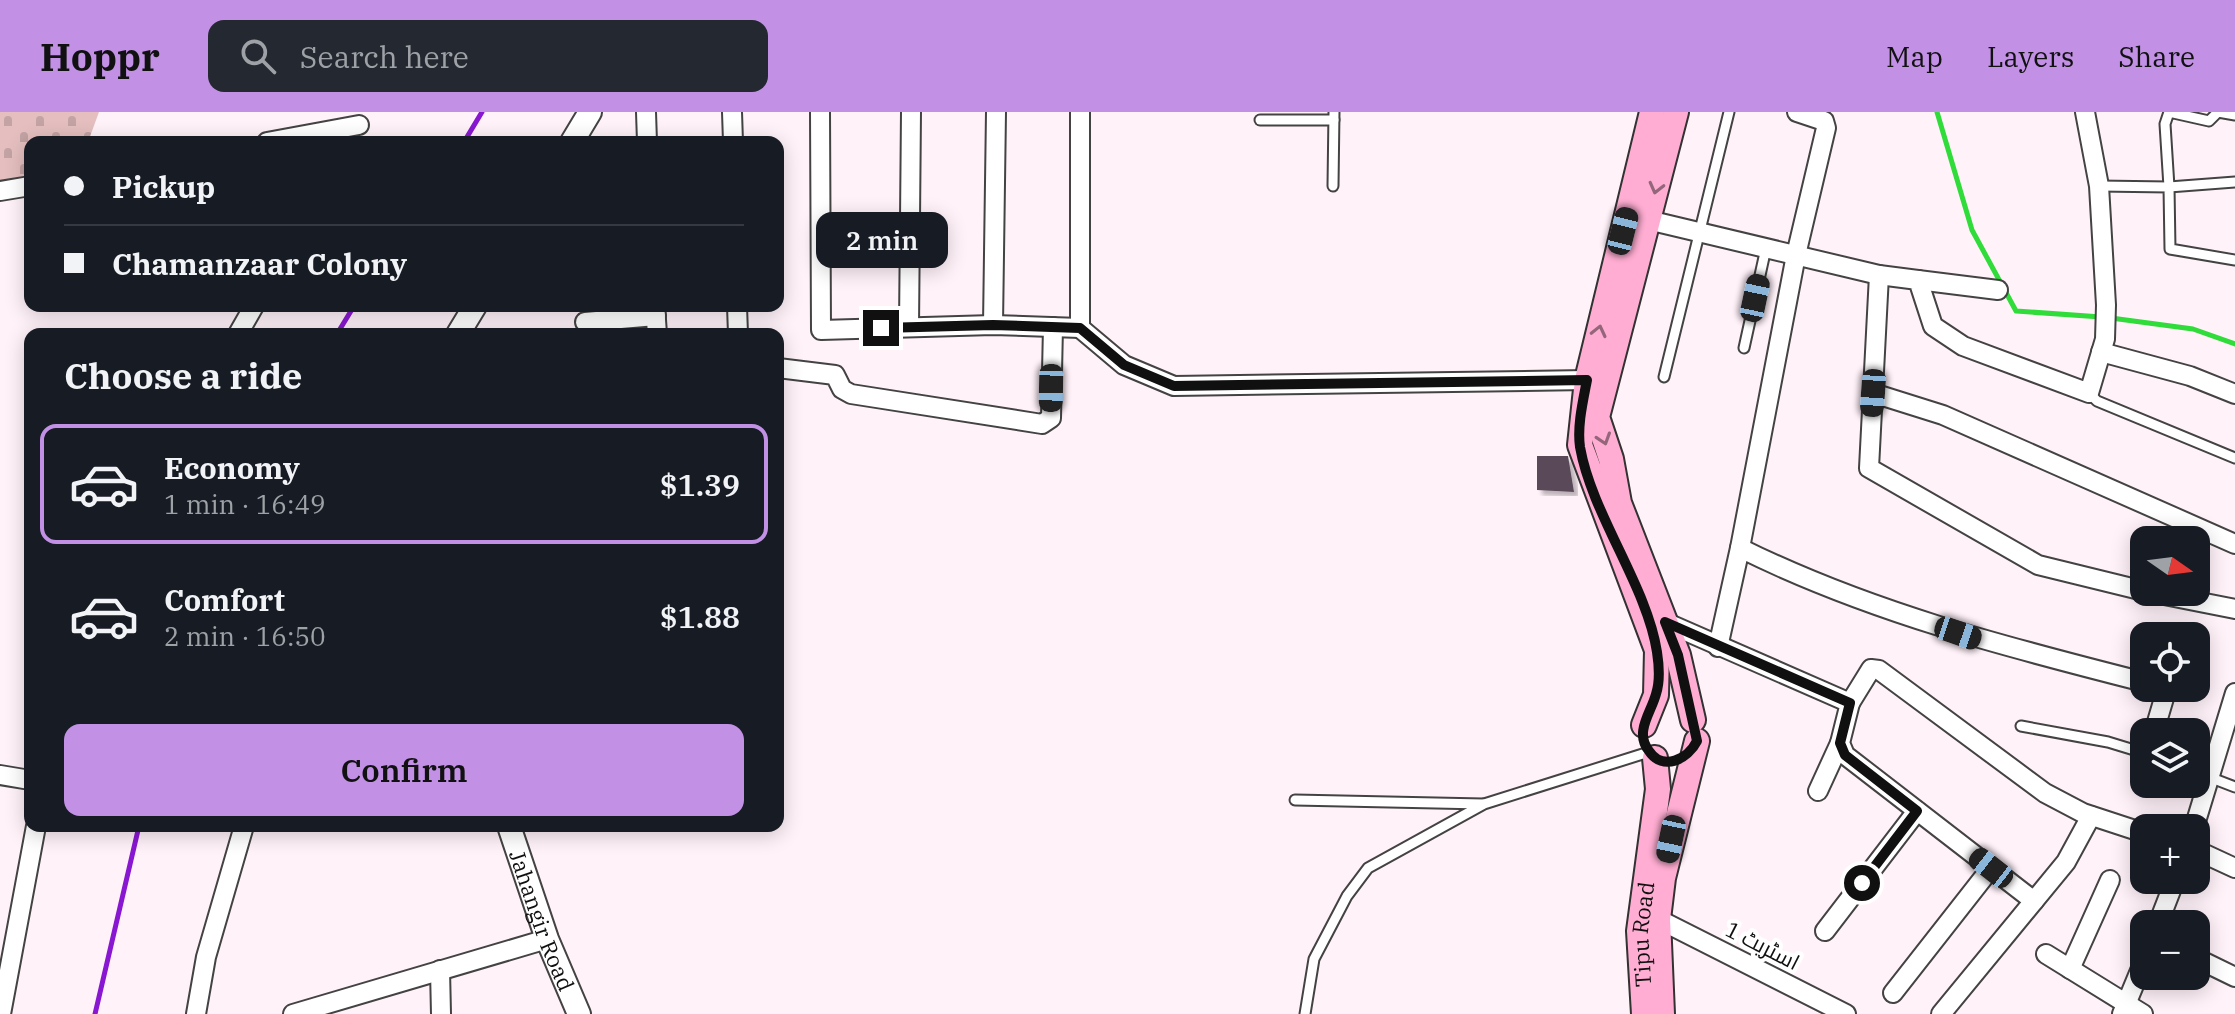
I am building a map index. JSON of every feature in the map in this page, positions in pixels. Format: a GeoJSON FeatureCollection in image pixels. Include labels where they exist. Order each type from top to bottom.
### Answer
{"type":"FeatureCollection","features":[{"type":"Feature","properties":{"kind":"main road"},"geometry":{"type":"LineString","coordinates":[[1652,112],[1587,380],[1580,445],[1657,650],[1656,695],[1644,725],[1643,740],[1652,755],[1675,761],[1685,757],[1695,730]]}},
{"type":"Feature","properties":{"kind":"main road"},"geometry":{"type":"LineString","coordinates":[[1662,1014],[1658,919],[1671,839],[1695,730],[1678,655],[1619,503],[1611,459],[1597,417],[1676,112]]}},
{"type":"Feature","properties":{"kind":"main road"},"geometry":{"type":"LineString","coordinates":[[1644,725],[1661,708],[1673,707],[1695,730]]}},
{"type":"Feature","properties":{"kind":"main road","name":"Tipu Road"},"geometry":{"type":"LineString","coordinates":[[1644,1014],[1639,931],[1658,789],[1652,755]]}},
{"type":"Feature","properties":{"kind":"street"},"geometry":{"type":"LineString","coordinates":[[576,136],[590,112]]}},
{"type":"Feature","properties":{"kind":"street"},"geometry":{"type":"LineString","coordinates":[[646,112],[647,136]]}},
{"type":"Feature","properties":{"kind":"street"},"geometry":{"type":"LineString","coordinates":[[732,112],[733,136]]}},
{"type":"Feature","properties":{"kind":"street"},"geometry":{"type":"LineString","coordinates":[[820,112],[819,327],[825,331],[993,325],[1080,328],[1124,365],[1174,386],[1587,380]]}},
{"type":"Feature","properties":{"kind":"street"},"geometry":{"type":"LineString","coordinates":[[909,327],[911,112]]}},
{"type":"Feature","properties":{"kind":"street"},"geometry":{"type":"LineString","coordinates":[[993,325],[996,112]]}},
{"type":"Feature","properties":{"kind":"street"},"geometry":{"type":"LineString","coordinates":[[1080,112],[1080,328]]}},
{"type":"Feature","properties":{"kind":"street"},"geometry":{"type":"LineString","coordinates":[[1718,647],[1796,255],[1826,128],[1824,121],[1797,112]]}},
{"type":"Feature","properties":{"kind":"street"},"geometry":{"type":"LineString","coordinates":[[1918,280],[1933,326],[1963,346],[2089,393],[2106,328],[2106,305],[2099,186],[2085,112]]}},
{"type":"Feature","properties":{"kind":"street"},"geometry":{"type":"LineString","coordinates":[[292,136],[362,119]]}},
{"type":"Feature","properties":{"kind":"street"},"geometry":{"type":"LineString","coordinates":[[0,191],[24,187]]}},
{"type":"Feature","properties":{"kind":"street"},"geometry":{"type":"LineString","coordinates":[[1648,220],[1879,275],[1998,290]]}},
{"type":"Feature","properties":{"kind":"street"},"geometry":{"type":"LineString","coordinates":[[1879,275],[1869,468],[2038,565],[2080,578],[2130,588]]}},
{"type":"Feature","properties":{"kind":"street"},"geometry":{"type":"LineString","coordinates":[[585,322],[656,319]]}},
{"type":"Feature","properties":{"kind":"street"},"geometry":{"type":"LineString","coordinates":[[784,369],[835,375],[842,389],[851,394],[1042,424],[1051,418],[1053,327]]}},
{"type":"Feature","properties":{"kind":"street"},"geometry":{"type":"LineString","coordinates":[[2101,352],[2190,376],[2235,394]]}},
{"type":"Feature","properties":{"kind":"street"},"geometry":{"type":"LineString","coordinates":[[1873,393],[1943,415],[2235,544]]}},
{"type":"Feature","properties":{"kind":"street"},"geometry":{"type":"LineString","coordinates":[[1740,548],[1808,582],[1858,600],[1988,643],[2130,678]]}},
{"type":"Feature","properties":{"kind":"street"},"geometry":{"type":"LineString","coordinates":[[2210,604],[2235,609]]}},
{"type":"Feature","properties":{"kind":"street"},"geometry":{"type":"LineString","coordinates":[[1665,622],[1850,703]]}},
{"type":"Feature","properties":{"kind":"street"},"geometry":{"type":"LineString","coordinates":[[1818,791],[1840,743],[1850,703],[1871,669],[1879,670],[2019,777],[2091,816],[2130,829]]}},
{"type":"Feature","properties":{"kind":"street"},"geometry":{"type":"LineString","coordinates":[[2210,774],[2235,693]]}},
{"type":"Feature","properties":{"kind":"street"},"geometry":{"type":"LineString","coordinates":[[1840,743],[1845,755],[2034,901]]}},
{"type":"Feature","properties":{"kind":"street"},"geometry":{"type":"LineString","coordinates":[[0,775],[24,779]]}},
{"type":"Feature","properties":{"kind":"street"},"geometry":{"type":"LineString","coordinates":[[1825,931],[1917,811]]}},
{"type":"Feature","properties":{"kind":"street"},"geometry":{"type":"LineString","coordinates":[[1941,1014],[2066,862],[2091,816]]}},
{"type":"Feature","properties":{"kind":"street"},"geometry":{"type":"LineString","coordinates":[[1,1014],[35,832]]}},
{"type":"Feature","properties":{"kind":"street"},"geometry":{"type":"LineString","coordinates":[[196,1014],[206,957],[242,832]]}},
{"type":"Feature","properties":{"kind":"street","name":"Jahangir Road"},"geometry":{"type":"LineString","coordinates":[[511,832],[547,939],[579,1014]]}},
{"type":"Feature","properties":{"kind":"street"},"geometry":{"type":"LineString","coordinates":[[2210,856],[2235,868]]}},
{"type":"Feature","properties":{"kind":"street"},"geometry":{"type":"LineString","coordinates":[[1893,993],[1991,868]]}},
{"type":"Feature","properties":{"kind":"street"},"geometry":{"type":"LineString","coordinates":[[2070,969],[2110,880]]}},
{"type":"Feature","properties":{"kind":"street","name":"اسٹریٹ 1"},"geometry":{"type":"LineString","coordinates":[[1658,919],[1846,1014]]}},
{"type":"Feature","properties":{"kind":"street"},"geometry":{"type":"LineString","coordinates":[[293,1014],[547,939]]}},
{"type":"Feature","properties":{"kind":"street"},"geometry":{"type":"LineString","coordinates":[[2046,954],[2131,1011],[2136,990]]}},
{"type":"Feature","properties":{"kind":"street"},"geometry":{"type":"LineString","coordinates":[[2210,965],[2235,977]]}},
{"type":"Feature","properties":{"kind":"street"},"geometry":{"type":"LineString","coordinates":[[440,970],[441,1014]]}},
{"type":"Feature","properties":{"kind":"street"},"geometry":{"type":"LineString","coordinates":[[360,994],[360,1014]]}},
{"type":"Feature","properties":{"kind":"lane"},"geometry":{"type":"LineString","coordinates":[[1664,377],[1729,112]]}},
{"type":"Feature","properties":{"kind":"lane"},"geometry":{"type":"LineString","coordinates":[[2235,115],[2218,112],[2209,121],[2169,112],[2165,124],[2170,249],[2235,260]]}},
{"type":"Feature","properties":{"kind":"lane"},"geometry":{"type":"LineString","coordinates":[[1260,120],[1334,116],[1333,186]]}},
{"type":"Feature","properties":{"kind":"lane"},"geometry":{"type":"LineString","coordinates":[[2099,186],[2169,187],[2235,182]]}},
{"type":"Feature","properties":{"kind":"lane"},"geometry":{"type":"LineString","coordinates":[[1744,348],[1766,248]]}},
{"type":"Feature","properties":{"kind":"lane"},"geometry":{"type":"LineString","coordinates":[[2089,393],[2097,401],[2235,458]]}},
{"type":"Feature","properties":{"kind":"lane"},"geometry":{"type":"LineString","coordinates":[[2021,726],[2130,749]]}},
{"type":"Feature","properties":{"kind":"lane"},"geometry":{"type":"LineString","coordinates":[[1305,1014],[1314,959],[1347,896],[1368,868],[1484,804],[1652,755]]}},
{"type":"Feature","properties":{"kind":"lane"},"geometry":{"type":"LineString","coordinates":[[2210,777],[2235,787]]}},
{"type":"Feature","properties":{"kind":"lane"},"geometry":{"type":"LineString","coordinates":[[1295,800],[1484,804]]}},
{"type":"Feature","properties":{"kind":"green space"},"geometry":{"type":"Polygon","coordinates":[[[0,112],[99,112],[90,136],[24,136],[24,176],[0,181],[0,112]]]}},
{"type":"Feature","properties":{"kind":"building"},"geometry":{"type":"Polygon","coordinates":[[[1537,456],[1568,456],[1574,492],[1537,490],[1537,456]]]}},
{"type":"Feature","properties":{"kind":"waterway"},"geometry":{"type":"LineString","coordinates":[[1937,112],[1972,230],[2016,311],[2101,317]]}},
{"type":"Feature","properties":{"kind":"waterway"},"geometry":{"type":"LineString","coordinates":[[2111,318],[2193,329],[2235,344]]}},
{"type":"Feature","properties":{"kind":"railway"},"geometry":{"type":"LineString","coordinates":[[468,136],[482,112]]}},
{"type":"Feature","properties":{"kind":"railway"},"geometry":{"type":"LineString","coordinates":[[341,328],[350,312]]}},
{"type":"Feature","properties":{"kind":"railway"},"geometry":{"type":"LineString","coordinates":[[95,1014],[138,832]]}},
{"type":"Feature","properties":{"kind":"route"},"geometry":{"type":"LineString","coordinates":[[881,328],[993,325],[1080,328],[1124,365],[1174,386],[1587,380],[1580,445],[1592,484],[1657,650],[1659,679],[1644,725],[1643,740],[1649,752],[1665,762],[1675,761],[1685,757],[1697,741],[1678,655],[1665,622],[1850,703],[1840,743],[1845,755],[1917,811],[1862,883]]}}]}
